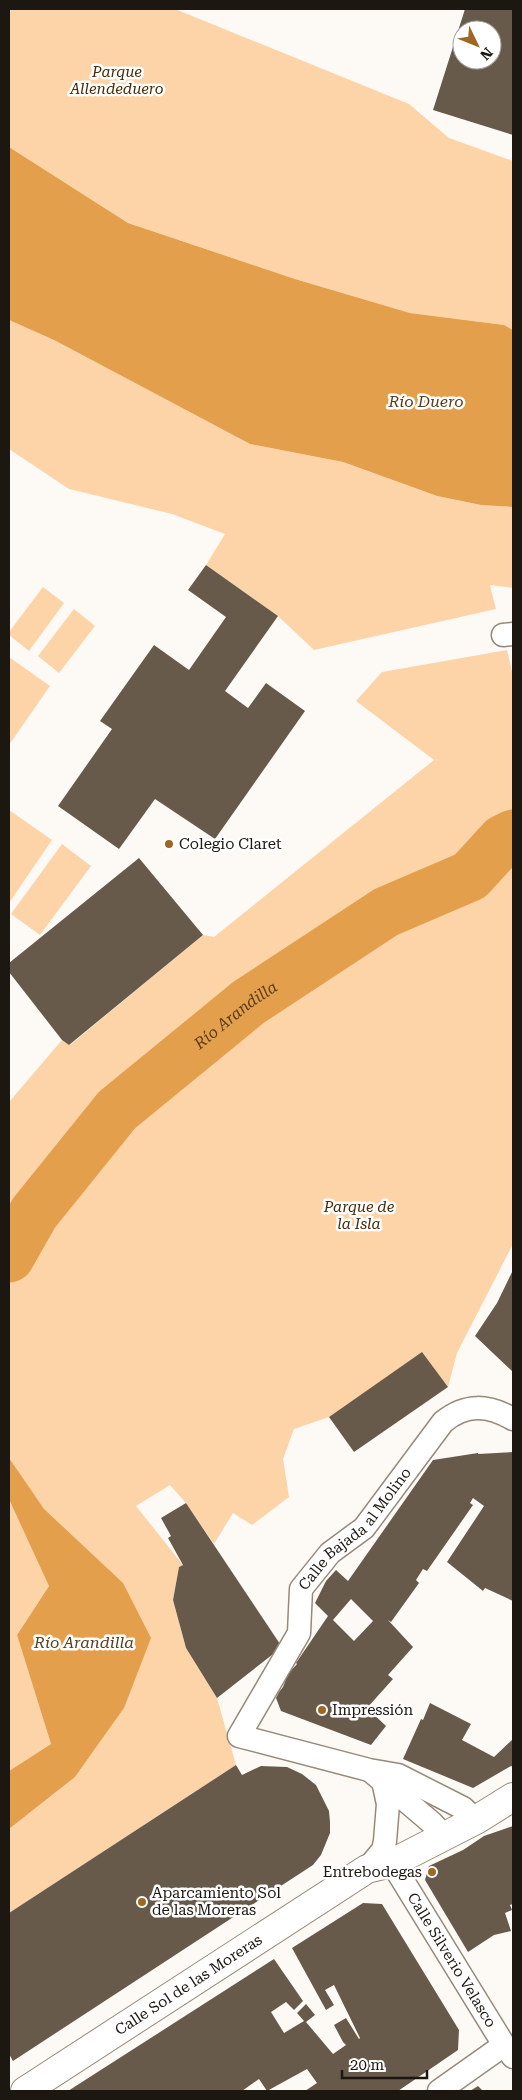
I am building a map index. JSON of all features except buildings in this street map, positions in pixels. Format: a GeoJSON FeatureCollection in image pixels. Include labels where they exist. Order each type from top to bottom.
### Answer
{"type":"FeatureCollection","features":[{"type":"Feature","properties":{"kind":"street","name":"Calle Bajada al Molino"},"geometry":{"type":"LineString","coordinates":[[376,1776],[239,1736],[299,1633],[301,1589],[330,1553],[364,1528],[444,1422],[453,1415],[462,1409],[482,1408],[513,1419]]}},
{"type":"Feature","properties":{"kind":"street"},"geometry":{"type":"LineString","coordinates":[[376,1776],[398,1775],[464,1808],[476,1820]]}},
{"type":"Feature","properties":{"kind":"street"},"geometry":{"type":"LineString","coordinates":[[376,1776],[432,1823],[443,1835]]}},
{"type":"Feature","properties":{"kind":"street"},"geometry":{"type":"LineString","coordinates":[[376,1776],[388,1804],[385,1841],[380,1866]]}},
{"type":"Feature","properties":{"kind":"street","name":"Calle Sol de las Moreras"},"geometry":{"type":"LineString","coordinates":[[24,2091],[380,1866],[476,1820],[513,1797]]}},
{"type":"Feature","properties":{"kind":"street","name":"Calle Silverio Velasco"},"geometry":{"type":"LineString","coordinates":[[380,1866],[509,2051]]}},
{"type":"Feature","properties":{"kind":"street"},"geometry":{"type":"LineString","coordinates":[[439,2091],[509,2051]]}},
{"type":"Feature","properties":{"kind":"green space","name":"Parque Allendeduero"},"geometry":{"type":"Polygon","coordinates":[[[9,9],[175,9],[409,104],[449,138],[513,161],[513,330],[504,325],[410,313],[295,279],[128,223],[9,147],[9,9]]]}},
{"type":"Feature","properties":{"kind":"green space"},"geometry":{"type":"Polygon","coordinates":[[[9,320],[54,340],[250,444],[343,462],[437,496],[481,505],[513,507],[513,588],[490,585],[496,609],[314,650],[278,616],[206,565],[225,534],[172,514],[69,489],[9,449],[9,320]]]}},
{"type":"Feature","properties":{"kind":"green space"},"geometry":{"type":"Polygon","coordinates":[[[43,587],[64,603],[29,651],[9,635],[9,632],[43,587]]]}},
{"type":"Feature","properties":{"kind":"green space"},"geometry":{"type":"Polygon","coordinates":[[[74,609],[95,626],[59,673],[38,656],[74,609]]]}},
{"type":"Feature","properties":{"kind":"green space","name":"Parque de la Isla"},"geometry":{"type":"Polygon","coordinates":[[[507,650],[513,676],[513,1244],[457,1353],[448,1387],[422,1353],[329,1417],[294,1429],[283,1459],[289,1497],[252,1525],[233,1513],[214,1544],[186,1503],[170,1485],[136,1506],[183,1565],[179,1567],[173,1600],[186,1648],[217,1698],[236,1765],[9,1913],[9,1829],[75,1777],[124,1708],[49,1586],[17,1635],[51,1744],[9,1771],[9,1102],[62,1040],[70,1045],[203,935],[214,937],[434,760],[356,701],[382,672],[507,650]]]}},
{"type":"Feature","properties":{"kind":"green space"},"geometry":{"type":"Polygon","coordinates":[[[9,657],[50,686],[9,745],[9,657]]]}},
{"type":"Feature","properties":{"kind":"green space"},"geometry":{"type":"Polygon","coordinates":[[[9,810],[52,840],[9,903],[9,810]]]}},
{"type":"Feature","properties":{"kind":"green space"},"geometry":{"type":"Polygon","coordinates":[[[62,844],[91,866],[40,935],[11,914],[62,844]]]}},
{"type":"Feature","properties":{"kind":"water","name":"Río Duero"},"geometry":{"type":"Polygon","coordinates":[[[9,147],[128,223],[295,279],[410,313],[504,325],[513,330],[513,507],[481,505],[437,496],[343,462],[250,444],[54,340],[9,320],[9,147]]]}},
{"type":"Feature","properties":{"kind":"water","name":"Río Arandilla"},"geometry":{"type":"Polygon","coordinates":[[[9,1458],[44,1509],[123,1583],[151,1638],[124,1708],[75,1777],[9,1829],[9,1771],[51,1744],[17,1635],[49,1586],[9,1499],[9,1458]]]}},
{"type":"Feature","properties":{"kind":"waterway","name":"Río Arandilla"},"geometry":{"type":"LineString","coordinates":[[9,1257],[34,1213],[117,1110],[249,1002],[386,912],[470,876],[503,840],[513,835]]}},
{"type":"Feature","properties":{"kind":"place","name":"Colegio Claret"},"geometry":{"type":"Point","coordinates":[169,844]}},
{"type":"Feature","properties":{"kind":"place","name":"Impressión"},"geometry":{"type":"Point","coordinates":[322,1710]}},
{"type":"Feature","properties":{"kind":"place","name":"Entrebodegas"},"geometry":{"type":"Point","coordinates":[432,1872]}},
{"type":"Feature","properties":{"kind":"place","name":"Aparcamiento Sol de las Moreras"},"geometry":{"type":"Point","coordinates":[142,1902]}}]}
